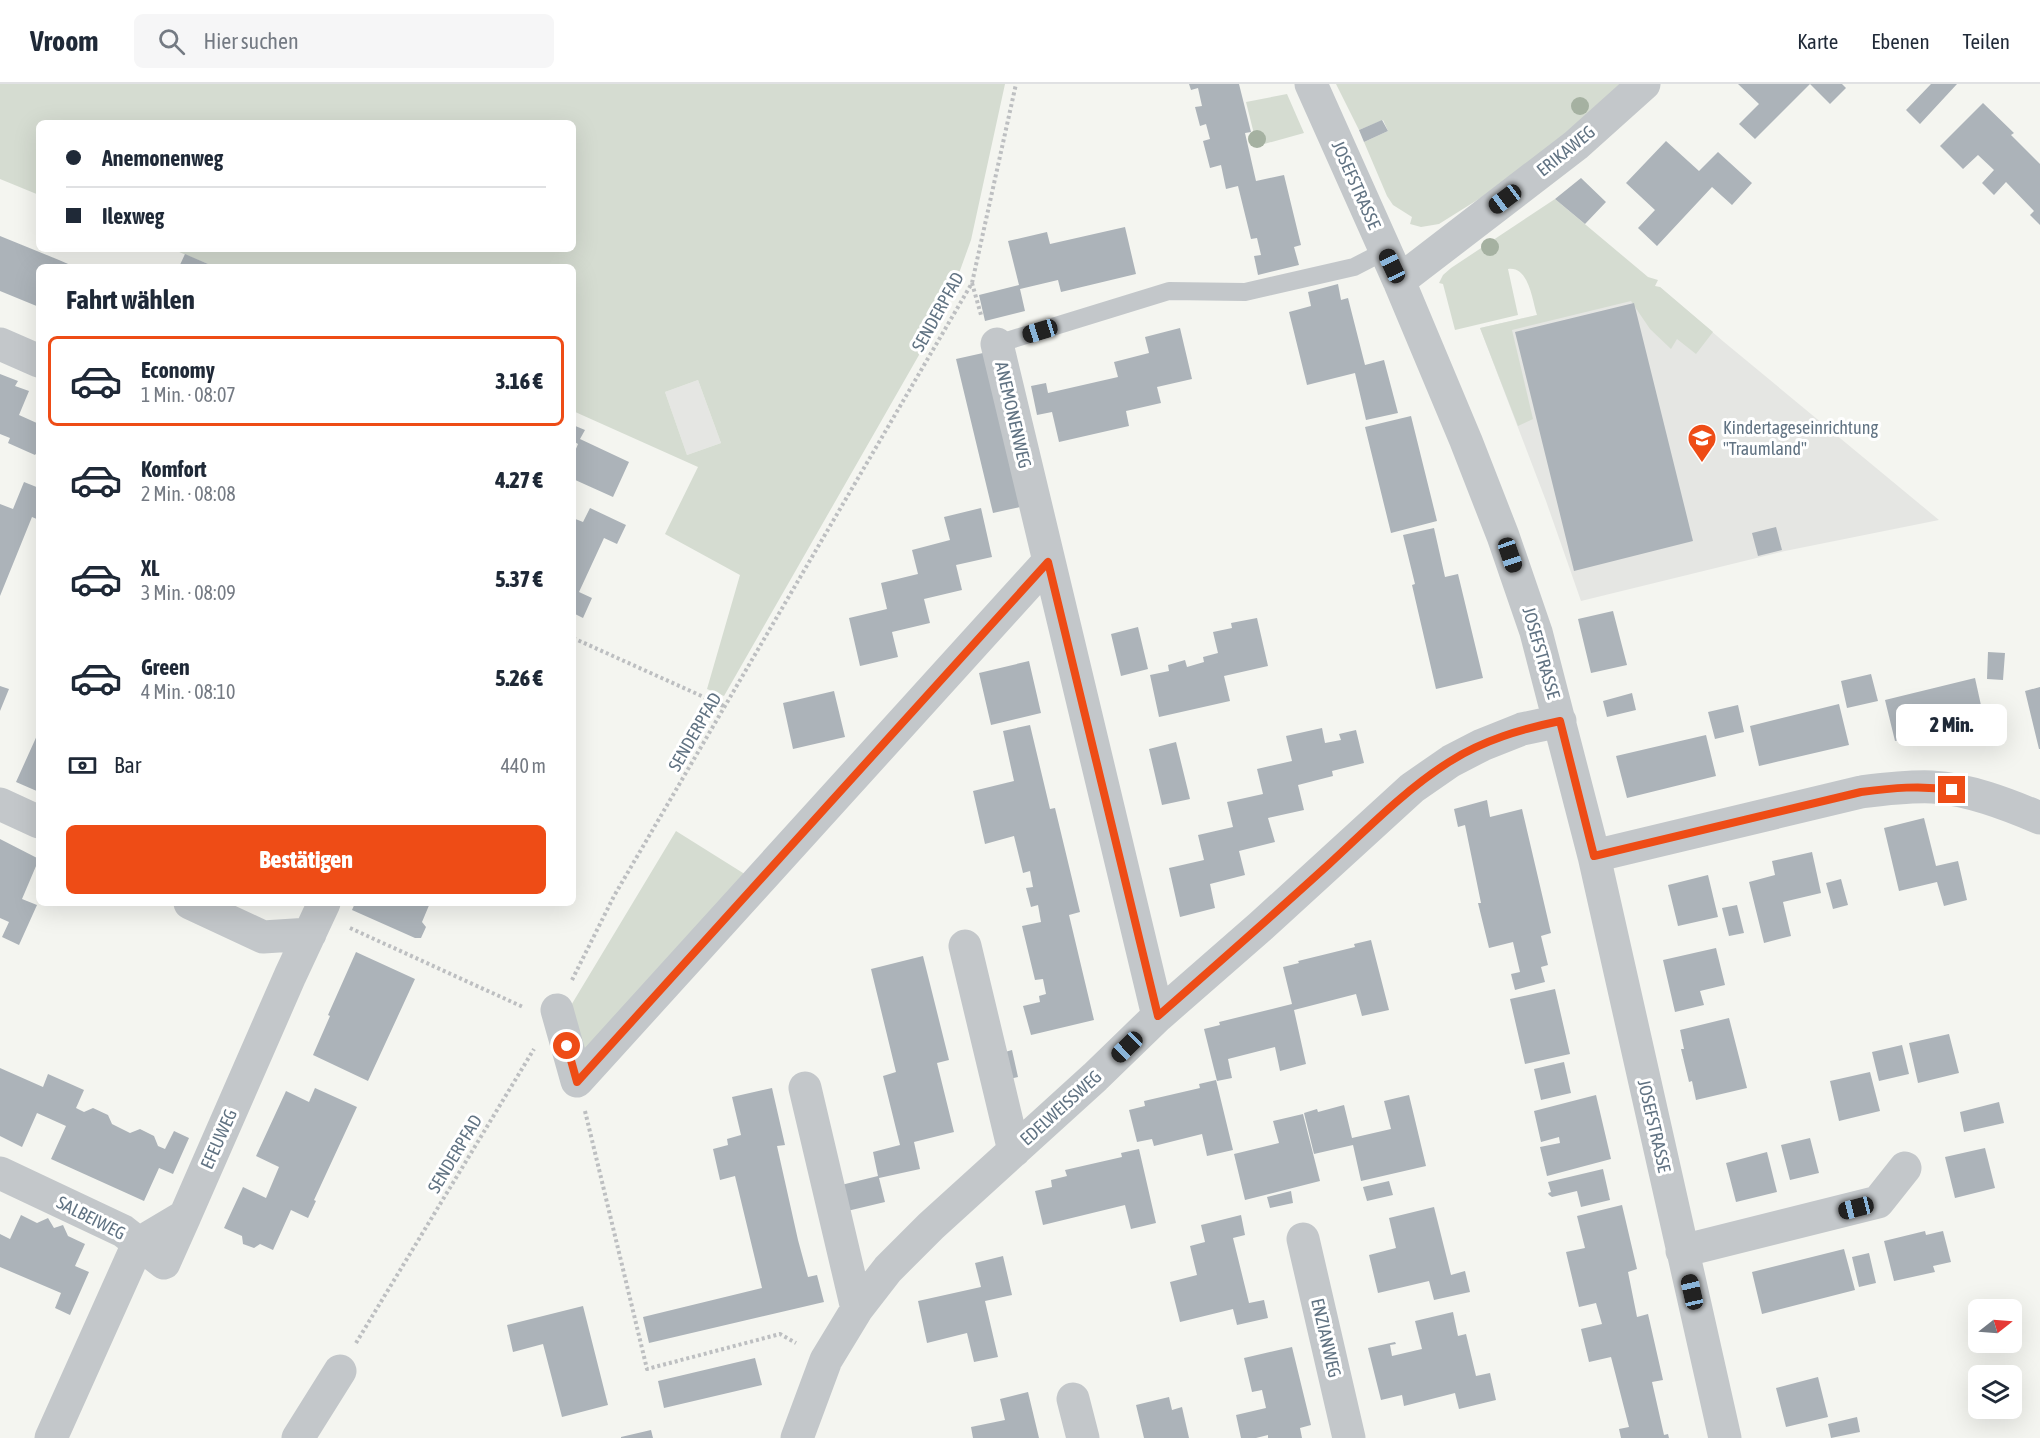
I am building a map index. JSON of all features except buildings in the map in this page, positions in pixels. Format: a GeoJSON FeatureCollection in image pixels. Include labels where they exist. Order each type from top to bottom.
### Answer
{"type":"FeatureCollection","features":[{"type":"Feature","properties":{"kind":"street","name":"JOSEFSTRASSE"},"geometry":{"type":"LineString","coordinates":[[1311,84],[1399,281],[1466,441],[1503,536],[1536,632],[1594,856],[1725,1438]]}},
{"type":"Feature","properties":{"kind":"street","name":"ERIKAWEG"},"geometry":{"type":"LineString","coordinates":[[1399,281],[1576,145],[1644,84]]}},
{"type":"Feature","properties":{"kind":"street"},"geometry":{"type":"LineString","coordinates":[[0,344],[36,360]]}},
{"type":"Feature","properties":{"kind":"street","name":"ANEMONENWEG"},"geometry":{"type":"LineString","coordinates":[[997,344],[1158,1016]]}},
{"type":"Feature","properties":{"kind":"street"},"geometry":{"type":"LineString","coordinates":[[577,1082],[1048,562]]}},
{"type":"Feature","properties":{"kind":"street","name":"EDELWEISSWEG"},"geometry":{"type":"LineString","coordinates":[[797,1438],[826,1360],[858,1309],[888,1269],[931,1226],[1158,1016],[1261,926],[1412,788],[1451,761],[1482,745],[1522,729],[1560,721]]}},
{"type":"Feature","properties":{"kind":"street"},"geometry":{"type":"LineString","coordinates":[[1594,856],[1861,792],[1898,787],[1935,787],[1968,794],[2008,805],[2040,818]]}},
{"type":"Feature","properties":{"kind":"street"},"geometry":{"type":"LineString","coordinates":[[0,804],[36,821]]}},
{"type":"Feature","properties":{"kind":"street"},"geometry":{"type":"LineString","coordinates":[[196,906],[263,937],[290,976]]}},
{"type":"Feature","properties":{"kind":"street"},"geometry":{"type":"LineString","coordinates":[[263,937],[318,916]]}},
{"type":"Feature","properties":{"kind":"street","name":"EFEUWEG"},"geometry":{"type":"LineString","coordinates":[[138,1244],[185,1216],[318,916]]}},
{"type":"Feature","properties":{"kind":"street","name":"EDELWEISSWEG"},"geometry":{"type":"LineString","coordinates":[[965,946],[1014,1151]]}},
{"type":"Feature","properties":{"kind":"street"},"geometry":{"type":"LineString","coordinates":[[557,1010],[577,1082]]}},
{"type":"Feature","properties":{"kind":"street"},"geometry":{"type":"LineString","coordinates":[[805,1088],[858,1309]]}},
{"type":"Feature","properties":{"kind":"street"},"geometry":{"type":"LineString","coordinates":[[1682,1251],[1878,1202],[1905,1168]]}},
{"type":"Feature","properties":{"kind":"street","name":"SALBEIWEG"},"geometry":{"type":"LineString","coordinates":[[0,1173],[123,1231],[138,1244]]}},
{"type":"Feature","properties":{"kind":"street","name":"ENZIANWEG"},"geometry":{"type":"LineString","coordinates":[[1303,1239],[1349,1438]]}},
{"type":"Feature","properties":{"kind":"street"},"geometry":{"type":"LineString","coordinates":[[51,1438],[138,1244]]}},
{"type":"Feature","properties":{"kind":"street"},"geometry":{"type":"LineString","coordinates":[[298,1438],[340,1371]]}},
{"type":"Feature","properties":{"kind":"street"},"geometry":{"type":"LineString","coordinates":[[1073,1399],[1083,1438]]}},
{"type":"Feature","properties":{"kind":"lane","name":"ANEMONENWEG"},"geometry":{"type":"LineString","coordinates":[[997,344],[1169,291],[1245,292],[1354,267],[1385,251]]}},
{"type":"Feature","properties":{"kind":"path","name":"SENDERPFAD"},"geometry":{"type":"LineString","coordinates":[[340,1371],[557,1010],[614,897],[972,283],[1016,84]]}},
{"type":"Feature","properties":{"kind":"path"},"geometry":{"type":"LineString","coordinates":[[576,639],[726,707]]}},
{"type":"Feature","properties":{"kind":"path"},"geometry":{"type":"LineString","coordinates":[[318,916],[521,1007],[557,1010]]}},
{"type":"Feature","properties":{"kind":"path"},"geometry":{"type":"LineString","coordinates":[[577,1082],[647,1369],[780,1334],[826,1360]]}},
{"type":"Feature","properties":{"kind":"shaded area"},"geometry":{"type":"Polygon","coordinates":[[[0,84],[1005,84],[971,240],[958,276],[923,348],[724,696],[707,689],[740,575],[665,534],[698,467],[576,412],[576,264],[208,264],[179,252],[576,252],[576,120],[36,120],[36,194],[0,179],[0,84]],[[698,380],[665,392],[687,455],[721,443],[698,380]]]}},
{"type":"Feature","properties":{"kind":"shaded area"},"geometry":{"type":"Polygon","coordinates":[[[1336,84],[1625,84],[1572,132],[1482,197],[1439,224],[1421,227],[1410,224],[1412,217],[1393,205],[1364,142],[1388,131],[1383,120],[1359,130],[1336,84]]]}},
{"type":"Feature","properties":{"kind":"shaded area"},"geometry":{"type":"Polygon","coordinates":[[[1287,94],[1304,133],[1257,146],[1246,102],[1287,94]]]}},
{"type":"Feature","properties":{"kind":"shaded area"},"geometry":{"type":"Polygon","coordinates":[[[1555,199],[1648,277],[1658,280],[1655,286],[1660,287],[1713,332],[1696,354],[1677,339],[1671,349],[1650,329],[1631,301],[1512,330],[1533,419],[1518,426],[1480,328],[1537,315],[1525,278],[1521,273],[1508,269],[1518,315],[1455,330],[1443,284],[1439,283],[1443,275],[1451,268],[1555,199]]]}},
{"type":"Feature","properties":{"kind":"shaded area","name":"Kindertageseinrichtung \"Traumland\""},"geometry":{"type":"Polygon","coordinates":[[[1660,287],[1939,520],[1785,551],[1581,601],[1546,501],[1480,328],[1660,287]]]}},
{"type":"Feature","properties":{"kind":"shaded area"},"geometry":{"type":"Polygon","coordinates":[[[698,380],[721,443],[687,455],[665,392],[698,380]]]}},
{"type":"Feature","properties":{"kind":"shaded area"},"geometry":{"type":"Polygon","coordinates":[[[676,831],[751,878],[580,1070],[555,1032],[676,831]]]}},
{"type":"Feature","properties":{"kind":"place","name":"Kindertageseinrichtung \"Traumland\""},"geometry":{"type":"Point","coordinates":[1702,464]}},
{"type":"Feature","properties":{"kind":"route"},"geometry":{"type":"LineString","coordinates":[[567,1046],[577,1082],[1048,562],[1158,1016],[1261,926],[1412,788],[1451,761],[1482,745],[1522,729],[1560,721],[1594,856],[1861,792],[1898,787],[1935,787],[1952,790]]}}]}
